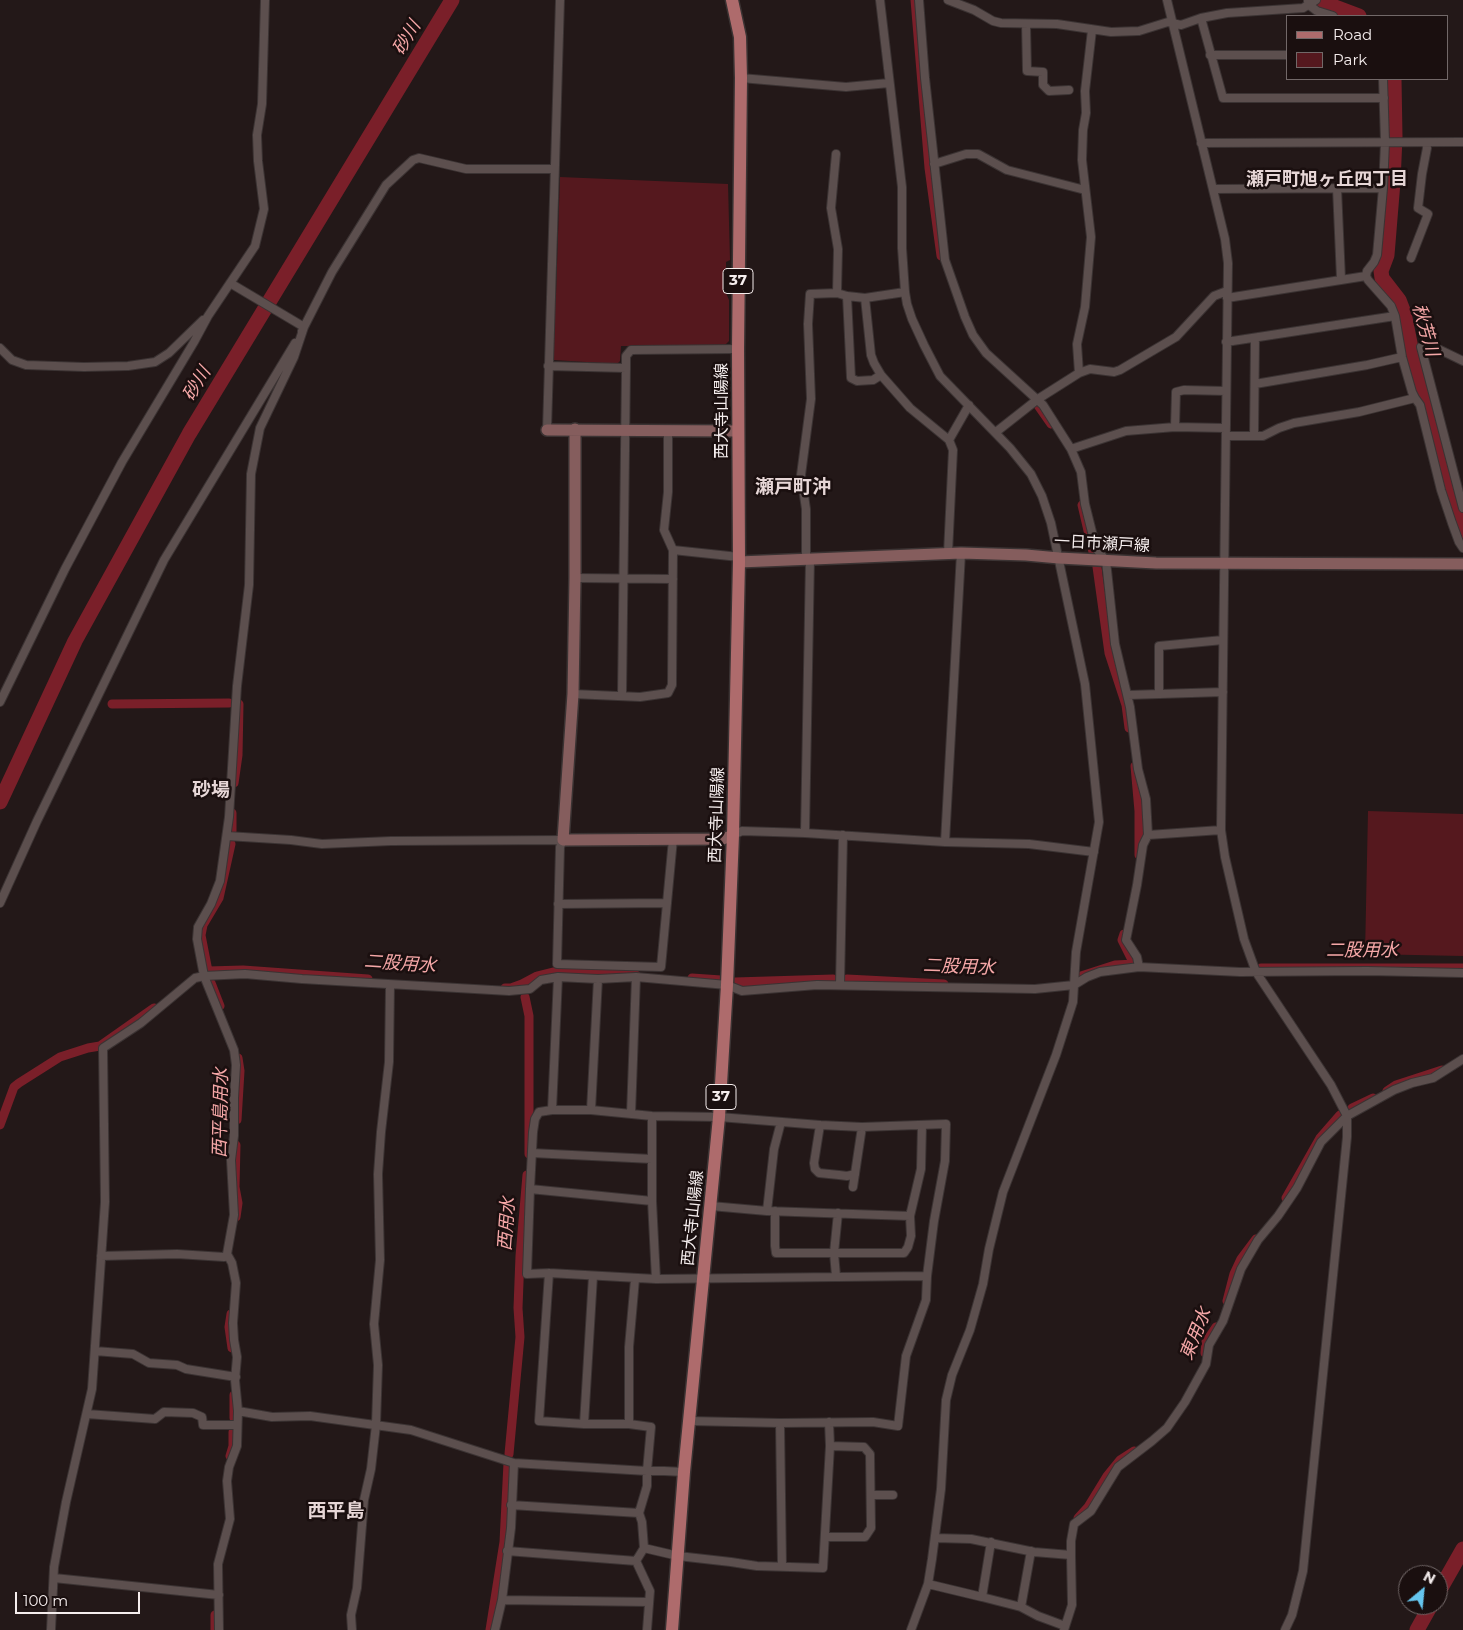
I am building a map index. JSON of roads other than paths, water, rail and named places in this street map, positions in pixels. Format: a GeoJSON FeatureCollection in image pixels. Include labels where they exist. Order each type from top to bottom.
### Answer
{"type":"FeatureCollection","features":[{"type":"Feature","properties":{"kind":"main road","name":"西大寺山陽線"},"geometry":{"type":"LineString","coordinates":[[672,1630],[684,1472],[720,1118],[728,985],[739,559],[738,349],[741,78],[740,38],[732,0]]}},
{"type":"Feature","properties":{"kind":"street"},"geometry":{"type":"LineString","coordinates":[[0,702],[101,499],[208,316],[255,246],[264,210],[257,136],[262,104],[265,0]]}},
{"type":"Feature","properties":{"kind":"street"},"geometry":{"type":"LineString","coordinates":[[560,0],[547,430],[738,431]]}},
{"type":"Feature","properties":{"kind":"street"},"geometry":{"type":"LineString","coordinates":[[880,0],[902,187],[904,292],[912,320],[940,376],[996,432],[1031,474],[1042,496],[1051,523],[1085,684],[1099,822],[1076,952],[1073,1002],[1056,1055],[1003,1192],[989,1249],[983,1284],[970,1330],[952,1375],[946,1400],[935,1538],[928,1584],[911,1630]]}},
{"type":"Feature","properties":{"kind":"street"},"geometry":{"type":"LineString","coordinates":[[919,0],[925,78],[945,260],[973,335],[986,353],[1002,369],[1043,404],[1071,449],[1081,472],[1084,504],[1096,548],[1106,561],[1115,644],[1128,695],[1138,769],[1146,800],[1148,835],[1144,845],[1138,886],[1126,940],[1137,957],[1139,966]]}},
{"type":"Feature","properties":{"kind":"street"},"geometry":{"type":"LineString","coordinates":[[948,0],[1001,23],[1057,24],[1111,32],[1139,31],[1168,22],[1180,25],[1201,18],[1227,13],[1303,8],[1312,1],[1317,11],[1330,15]]}},
{"type":"Feature","properties":{"kind":"street"},"geometry":{"type":"LineString","coordinates":[[1168,0],[1213,189],[1228,263],[1222,830],[1225,857],[1244,939],[1256,972],[1330,1085],[1347,1116],[1347,1137],[1303,1572],[1292,1615],[1285,1630]]}},
{"type":"Feature","properties":{"kind":"street"},"geometry":{"type":"LineString","coordinates":[[1201,18],[1223,98],[1384,98]]}},
{"type":"Feature","properties":{"kind":"street"},"geometry":{"type":"LineString","coordinates":[[1026,24],[1027,72],[1043,72],[1043,86],[1049,90],[1069,90]]}},
{"type":"Feature","properties":{"kind":"street"},"geometry":{"type":"LineString","coordinates":[[1078,374],[1076,344],[1086,307],[1091,237],[1082,160],[1082,130],[1086,113],[1085,91],[1092,30]]}},
{"type":"Feature","properties":{"kind":"street"},"geometry":{"type":"LineString","coordinates":[[1210,55],[1286,55]]}},
{"type":"Feature","properties":{"kind":"street"},"geometry":{"type":"LineString","coordinates":[[741,78],[846,87],[889,83]]}},
{"type":"Feature","properties":{"kind":"street"},"geometry":{"type":"LineString","coordinates":[[1383,80],[1384,98],[1392,142],[1383,188],[1377,255],[1366,276],[1391,306],[1395,316],[1402,357],[1415,398],[1420,405],[1441,490],[1459,542],[1463,548]]}},
{"type":"Feature","properties":{"kind":"street"},"geometry":{"type":"LineString","coordinates":[[1201,143],[1463,142]]}},
{"type":"Feature","properties":{"kind":"street"},"geometry":{"type":"LineString","coordinates":[[1411,258],[1428,214],[1418,208],[1427,148],[1426,143]]}},
{"type":"Feature","properties":{"kind":"street"},"geometry":{"type":"LineString","coordinates":[[836,154],[831,208],[838,250],[837,293]]}},
{"type":"Feature","properties":{"kind":"street"},"geometry":{"type":"LineString","coordinates":[[934,164],[966,154],[978,154],[1007,170],[1085,190]]}},
{"type":"Feature","properties":{"kind":"street"},"geometry":{"type":"LineString","coordinates":[[0,904],[37,821],[164,560],[304,327],[332,272],[386,185],[413,160],[419,158],[466,169],[554,170]]}},
{"type":"Feature","properties":{"kind":"street"},"geometry":{"type":"LineString","coordinates":[[1337,188],[1341,279]]}},
{"type":"Feature","properties":{"kind":"street"},"geometry":{"type":"LineString","coordinates":[[1213,189],[1383,188]]}},
{"type":"Feature","properties":{"kind":"street"},"geometry":{"type":"LineString","coordinates":[[996,432],[1038,399],[1078,374],[1090,369],[1114,372],[1120,370],[1176,337],[1214,296],[1366,276]]}},
{"type":"Feature","properties":{"kind":"street"},"geometry":{"type":"LineString","coordinates":[[230,283],[304,327]]}},
{"type":"Feature","properties":{"kind":"street"},"geometry":{"type":"LineString","coordinates":[[805,833],[808,559],[806,509],[801,475],[810,399],[808,324],[810,294],[837,293],[865,298],[904,292]]}},
{"type":"Feature","properties":{"kind":"street"},"geometry":{"type":"LineString","coordinates":[[847,296],[851,378],[857,381],[873,380],[881,374]]}},
{"type":"Feature","properties":{"kind":"street"},"geometry":{"type":"LineString","coordinates":[[865,298],[871,355],[874,363],[910,408],[949,440],[953,450],[948,553]]}},
{"type":"Feature","properties":{"kind":"street"},"geometry":{"type":"LineString","coordinates":[[0,348],[12,360],[26,365],[93,367],[128,366],[155,362],[169,353],[208,316]]}},
{"type":"Feature","properties":{"kind":"street"},"geometry":{"type":"LineString","coordinates":[[1226,342],[1395,316]]}},
{"type":"Feature","properties":{"kind":"street"},"geometry":{"type":"LineString","coordinates":[[219,1630],[218,1564],[230,1519],[227,1481],[229,1467],[237,1446],[237,1358],[233,1323],[236,1283],[232,1263],[227,1254],[234,1215],[231,1160],[234,1136],[236,1065],[234,1050],[204,976],[197,939],[198,927],[211,904],[220,881],[230,817],[237,686],[249,584],[251,474],[260,428],[294,357],[304,327]]}},
{"type":"Feature","properties":{"kind":"street"},"geometry":{"type":"LineString","coordinates":[[1254,436],[1255,339]]}},
{"type":"Feature","properties":{"kind":"street"},"geometry":{"type":"LineString","coordinates":[[1463,361],[1430,345],[1420,347],[1463,508]]}},
{"type":"Feature","properties":{"kind":"street"},"geometry":{"type":"LineString","coordinates":[[622,696],[626,356],[631,350],[738,349]]}},
{"type":"Feature","properties":{"kind":"street"},"geometry":{"type":"LineString","coordinates":[[1255,384],[1367,366],[1402,357]]}},
{"type":"Feature","properties":{"kind":"street"},"geometry":{"type":"LineString","coordinates":[[548,366],[626,368]]}},
{"type":"Feature","properties":{"kind":"street"},"geometry":{"type":"LineString","coordinates":[[1174,427],[1176,392],[1184,390],[1226,391]]}},
{"type":"Feature","properties":{"kind":"street"},"geometry":{"type":"LineString","coordinates":[[1071,449],[1126,431],[1174,427],[1263,436],[1279,428],[1294,424],[1359,412],[1415,398]]}},
{"type":"Feature","properties":{"kind":"street"},"geometry":{"type":"LineString","coordinates":[[949,440],[969,405]]}},
{"type":"Feature","properties":{"kind":"street"},"geometry":{"type":"LineString","coordinates":[[575,430],[573,694],[563,840],[560,847],[557,964],[662,967],[672,838]]}},
{"type":"Feature","properties":{"kind":"street"},"geometry":{"type":"LineString","coordinates":[[573,694],[640,697],[668,693],[672,685],[673,550],[664,530],[668,492],[668,431]]}},
{"type":"Feature","properties":{"kind":"street"},"geometry":{"type":"LineString","coordinates":[[673,550],[739,559]]}},
{"type":"Feature","properties":{"kind":"street"},"geometry":{"type":"LineString","coordinates":[[945,842],[961,553]]}},
{"type":"Feature","properties":{"kind":"street","name":"一日市瀬戸線"},"geometry":{"type":"LineString","coordinates":[[739,559],[808,559],[961,553],[1156,563],[1463,564]]}},
{"type":"Feature","properties":{"kind":"street"},"geometry":{"type":"LineString","coordinates":[[575,578],[673,579]]}},
{"type":"Feature","properties":{"kind":"street"},"geometry":{"type":"LineString","coordinates":[[1159,694],[1159,646],[1223,640]]}},
{"type":"Feature","properties":{"kind":"street"},"geometry":{"type":"LineString","coordinates":[[1128,695],[1224,692]]}},
{"type":"Feature","properties":{"kind":"street"},"geometry":{"type":"LineString","coordinates":[[1148,835],[1222,830]]}},
{"type":"Feature","properties":{"kind":"street"},"geometry":{"type":"LineString","coordinates":[[227,836],[322,844],[392,841],[723,839],[742,832],[805,833],[945,842],[1029,844],[1094,852]]}},
{"type":"Feature","properties":{"kind":"street"},"geometry":{"type":"LineString","coordinates":[[840,985],[843,835]]}},
{"type":"Feature","properties":{"kind":"street"},"geometry":{"type":"LineString","coordinates":[[558,904],[667,903]]}},
{"type":"Feature","properties":{"kind":"street"},"geometry":{"type":"LineString","coordinates":[[51,1630],[54,1566],[66,1502],[92,1389],[105,1202],[103,1048],[141,1023],[195,978],[245,974],[302,980],[509,991],[530,989],[542,980],[558,977],[636,978],[728,985],[742,991],[817,985],[1035,989],[1074,985],[1086,977],[1100,972],[1139,966],[1256,972],[1367,971],[1463,973]]}},
{"type":"Feature","properties":{"kind":"street"},"geometry":{"type":"LineString","coordinates":[[552,1110],[558,977]]}},
{"type":"Feature","properties":{"kind":"street"},"geometry":{"type":"LineString","coordinates":[[631,1114],[636,978]]}},
{"type":"Feature","properties":{"kind":"street"},"geometry":{"type":"LineString","coordinates":[[591,1110],[598,979]]}},
{"type":"Feature","properties":{"kind":"street"},"geometry":{"type":"LineString","coordinates":[[352,1630],[351,1615],[357,1588],[364,1500],[371,1468],[376,1425],[378,1365],[374,1324],[380,1260],[378,1174],[380,1132],[389,1062],[390,984]]}},
{"type":"Feature","properties":{"kind":"street"},"geometry":{"type":"LineString","coordinates":[[928,1584],[1021,1607],[1065,1628],[1072,1605],[1071,1541],[1074,1524],[1092,1511],[1118,1467],[1166,1428],[1185,1402],[1206,1364],[1209,1345],[1224,1321],[1241,1269],[1258,1240],[1278,1216],[1297,1188],[1322,1142],[1347,1116],[1394,1090],[1433,1078],[1463,1059]]}},
{"type":"Feature","properties":{"kind":"street"},"geometry":{"type":"LineString","coordinates":[[689,1421],[780,1423],[873,1422],[898,1426],[906,1356],[926,1300],[934,1222],[945,1161],[946,1124],[862,1127],[820,1126],[720,1118],[652,1116],[591,1110],[539,1112],[535,1119],[532,1154],[527,1274],[635,1279],[927,1276]]}},
{"type":"Feature","properties":{"kind":"street"},"geometry":{"type":"LineString","coordinates":[[652,1116],[652,1201],[656,1279]]}},
{"type":"Feature","properties":{"kind":"street"},"geometry":{"type":"LineString","coordinates":[[781,1122],[774,1150],[771,1211],[776,1253],[904,1253],[911,1236],[910,1216],[922,1169],[922,1125]]}},
{"type":"Feature","properties":{"kind":"street"},"geometry":{"type":"LineString","coordinates":[[820,1126],[814,1163],[815,1169],[819,1173],[838,1176],[854,1174]]}},
{"type":"Feature","properties":{"kind":"street"},"geometry":{"type":"LineString","coordinates":[[852,1187],[862,1127]]}},
{"type":"Feature","properties":{"kind":"street"},"geometry":{"type":"LineString","coordinates":[[532,1154],[652,1159]]}},
{"type":"Feature","properties":{"kind":"street"},"geometry":{"type":"LineString","coordinates":[[530,1189],[652,1201]]}},
{"type":"Feature","properties":{"kind":"street"},"geometry":{"type":"LineString","coordinates":[[710,1206],[771,1211],[910,1216]]}},
{"type":"Feature","properties":{"kind":"street"},"geometry":{"type":"LineString","coordinates":[[836,1276],[834,1253],[838,1213]]}},
{"type":"Feature","properties":{"kind":"street"},"geometry":{"type":"LineString","coordinates":[[101,1256],[177,1254],[228,1256]]}},
{"type":"Feature","properties":{"kind":"street"},"geometry":{"type":"LineString","coordinates":[[549,1274],[539,1421],[629,1424],[651,1427],[647,1486],[639,1513],[642,1522],[644,1548],[636,1560]]}},
{"type":"Feature","properties":{"kind":"street"},"geometry":{"type":"LineString","coordinates":[[584,1424],[592,1276]]}},
{"type":"Feature","properties":{"kind":"street"},"geometry":{"type":"LineString","coordinates":[[629,1424],[629,1347],[635,1279]]}},
{"type":"Feature","properties":{"kind":"street"},"geometry":{"type":"LineString","coordinates":[[95,1351],[132,1354],[149,1363],[177,1365],[186,1369],[236,1377]]}},
{"type":"Feature","properties":{"kind":"street"},"geometry":{"type":"LineString","coordinates":[[238,1411],[272,1417],[310,1416],[411,1430],[514,1463],[684,1472]]}},
{"type":"Feature","properties":{"kind":"street"},"geometry":{"type":"LineString","coordinates":[[87,1414],[156,1419],[164,1412],[194,1412],[202,1417],[203,1425],[236,1425]]}},
{"type":"Feature","properties":{"kind":"street"},"geometry":{"type":"LineString","coordinates":[[644,1548],[678,1556],[757,1566],[823,1568],[830,1422]]}},
{"type":"Feature","properties":{"kind":"street"},"geometry":{"type":"LineString","coordinates":[[780,1423],[782,1566]]}},
{"type":"Feature","properties":{"kind":"street"},"geometry":{"type":"LineString","coordinates":[[825,1537],[865,1537],[871,1528],[870,1454],[864,1447],[830,1446]]}},
{"type":"Feature","properties":{"kind":"street"},"geometry":{"type":"LineString","coordinates":[[495,1630],[502,1600],[511,1528],[514,1463]]}},
{"type":"Feature","properties":{"kind":"street"},"geometry":{"type":"LineString","coordinates":[[870,1495],[892,1495]]}},
{"type":"Feature","properties":{"kind":"street"},"geometry":{"type":"LineString","coordinates":[[511,1505],[639,1513]]}},
{"type":"Feature","properties":{"kind":"street"},"geometry":{"type":"LineString","coordinates":[[935,1538],[972,1539],[1031,1552],[1071,1555]]}},
{"type":"Feature","properties":{"kind":"street"},"geometry":{"type":"LineString","coordinates":[[982,1596],[991,1542]]}},
{"type":"Feature","properties":{"kind":"street"},"geometry":{"type":"LineString","coordinates":[[507,1551],[636,1560]]}},
{"type":"Feature","properties":{"kind":"street"},"geometry":{"type":"LineString","coordinates":[[1021,1607],[1031,1552]]}},
{"type":"Feature","properties":{"kind":"street"},"geometry":{"type":"LineString","coordinates":[[636,1560],[650,1591],[647,1630]]}},
{"type":"Feature","properties":{"kind":"street"},"geometry":{"type":"LineString","coordinates":[[54,1578],[219,1595]]}},
{"type":"Feature","properties":{"kind":"street"},"geometry":{"type":"LineString","coordinates":[[502,1600],[649,1602]]}},
{"type":"Feature","properties":{"kind":"waterway","name":"砂川"},"geometry":{"type":"LineString","coordinates":[[0,802],[75,641],[189,434],[452,0]]}},
{"type":"Feature","properties":{"kind":"waterway"},"geometry":{"type":"LineString","coordinates":[[915,0],[929,168],[941,256]]}},
{"type":"Feature","properties":{"kind":"waterway","name":"秋芳川"},"geometry":{"type":"LineString","coordinates":[[1321,0],[1356,15]]}},
{"type":"Feature","properties":{"kind":"waterway","name":"秋芳川"},"geometry":{"type":"LineString","coordinates":[[1394,80],[1395,137],[1393,182],[1387,255],[1381,271],[1382,278],[1399,300],[1404,313],[1435,443],[1452,504],[1463,531]]}},
{"type":"Feature","properties":{"kind":"waterway"},"geometry":{"type":"LineString","coordinates":[[1037,404],[1051,424]]}},
{"type":"Feature","properties":{"kind":"waterway"},"geometry":{"type":"LineString","coordinates":[[1082,505],[1093,552]]}},
{"type":"Feature","properties":{"kind":"waterway"},"geometry":{"type":"LineString","coordinates":[[1097,567],[1109,653],[1126,705],[1129,728]]}},
{"type":"Feature","properties":{"kind":"waterway","name":"二股用水"},"geometry":{"type":"LineString","coordinates":[[112,704],[229,703]]}},
{"type":"Feature","properties":{"kind":"waterway","name":"二股用水"},"geometry":{"type":"LineString","coordinates":[[234,783],[238,755],[239,704]]}},
{"type":"Feature","properties":{"kind":"waterway"},"geometry":{"type":"LineString","coordinates":[[1135,766],[1139,811],[1139,855]]}},
{"type":"Feature","properties":{"kind":"waterway","name":"二股用水"},"geometry":{"type":"LineString","coordinates":[[232,813],[232,831]]}},
{"type":"Feature","properties":{"kind":"waterway","name":"二股用水"},"geometry":{"type":"LineString","coordinates":[[231,844],[219,898],[203,925],[201,935],[208,971],[243,970],[368,979]]}},
{"type":"Feature","properties":{"kind":"waterway"},"geometry":{"type":"LineString","coordinates":[[1124,934],[1122,940],[1134,964]]}},
{"type":"Feature","properties":{"kind":"waterway","name":"二股用水"},"geometry":{"type":"LineString","coordinates":[[1081,976],[1115,965],[1135,964]]}},
{"type":"Feature","properties":{"kind":"waterway","name":"二股用水"},"geometry":{"type":"LineString","coordinates":[[1261,968],[1463,968]]}},
{"type":"Feature","properties":{"kind":"waterway","name":"二股用水"},"geometry":{"type":"LineString","coordinates":[[505,988],[511,988],[537,976],[553,972],[636,975]]}},
{"type":"Feature","properties":{"kind":"waterway","name":"二股用水"},"geometry":{"type":"LineString","coordinates":[[692,978],[721,980]]}},
{"type":"Feature","properties":{"kind":"waterway","name":"二股用水"},"geometry":{"type":"LineString","coordinates":[[735,982],[833,979]]}},
{"type":"Feature","properties":{"kind":"waterway","name":"二股用水"},"geometry":{"type":"LineString","coordinates":[[847,979],[944,984]]}},
{"type":"Feature","properties":{"kind":"waterway","name":"西平島用水"},"geometry":{"type":"LineString","coordinates":[[211,983],[220,1006]]}},
{"type":"Feature","properties":{"kind":"waterway","name":"西用水"},"geometry":{"type":"LineString","coordinates":[[525,997],[529,1016],[529,1154]]}},
{"type":"Feature","properties":{"kind":"waterway"},"geometry":{"type":"LineString","coordinates":[[0,1125],[14,1087],[19,1083],[60,1057],[100,1046],[154,1008]]}},
{"type":"Feature","properties":{"kind":"waterway","name":"西平島用水"},"geometry":{"type":"LineString","coordinates":[[237,1120],[240,1071],[238,1058]]}},
{"type":"Feature","properties":{"kind":"waterway","name":"東用水"},"geometry":{"type":"LineString","coordinates":[[1387,1091],[1396,1085],[1442,1070]]}},
{"type":"Feature","properties":{"kind":"waterway","name":"東用水"},"geometry":{"type":"LineString","coordinates":[[1352,1108],[1373,1098]]}},
{"type":"Feature","properties":{"kind":"waterway","name":"東用水"},"geometry":{"type":"LineString","coordinates":[[1286,1198],[1320,1138],[1340,1115]]}},
{"type":"Feature","properties":{"kind":"waterway","name":"西平島用水"},"geometry":{"type":"LineString","coordinates":[[236,1145],[235,1187],[238,1203],[236,1217]]}},
{"type":"Feature","properties":{"kind":"waterway","name":"西用水"},"geometry":{"type":"LineString","coordinates":[[509,1454],[520,1337],[518,1308],[520,1256],[527,1175]]}},
{"type":"Feature","properties":{"kind":"waterway","name":"東用水"},"geometry":{"type":"LineString","coordinates":[[1227,1301],[1234,1274],[1241,1259],[1256,1239]]}},
{"type":"Feature","properties":{"kind":"waterway","name":"西平島用水"},"geometry":{"type":"LineString","coordinates":[[231,1314],[229,1327],[232,1348]]}},
{"type":"Feature","properties":{"kind":"waterway","name":"東用水"},"geometry":{"type":"LineString","coordinates":[[1205,1353],[1206,1342],[1216,1327]]}},
{"type":"Feature","properties":{"kind":"waterway","name":"西平島用水"},"geometry":{"type":"LineString","coordinates":[[234,1395],[234,1418]]}},
{"type":"Feature","properties":{"kind":"waterway","name":"西平島用水"},"geometry":{"type":"LineString","coordinates":[[230,1456],[233,1446],[233,1432]]}},
{"type":"Feature","properties":{"kind":"waterway","name":"東用水"},"geometry":{"type":"LineString","coordinates":[[1078,1518],[1088,1507],[1107,1476],[1120,1460],[1134,1451]]}},
{"type":"Feature","properties":{"kind":"waterway","name":"西用水"},"geometry":{"type":"LineString","coordinates":[[490,1630],[504,1542],[508,1463]]}},
{"type":"Feature","properties":{"kind":"waterway","name":"秋芳川"},"geometry":{"type":"LineString","coordinates":[[1448,1575],[1463,1549]]}},
{"type":"Feature","properties":{"kind":"waterway","name":"西平島用水"},"geometry":{"type":"LineString","coordinates":[[215,1615],[215,1630]]}},
{"type":"Feature","properties":{"kind":"waterway","name":"秋芳川"},"geometry":{"type":"LineString","coordinates":[[1417,1630],[1425,1615]]}},
{"type":"Feature","properties":{"kind":"district","name":"瀬戸町旭ヶ丘四丁目"},"geometry":{"type":"Point","coordinates":[1327,180]}},
{"type":"Feature","properties":{"kind":"district","name":"瀬戸町沖"},"geometry":{"type":"Point","coordinates":[793,487]}},
{"type":"Feature","properties":{"kind":"district","name":"砂場"},"geometry":{"type":"Point","coordinates":[211,790]}},
{"type":"Feature","properties":{"kind":"district","name":"西平島"},"geometry":{"type":"Point","coordinates":[336,1511]}}]}
